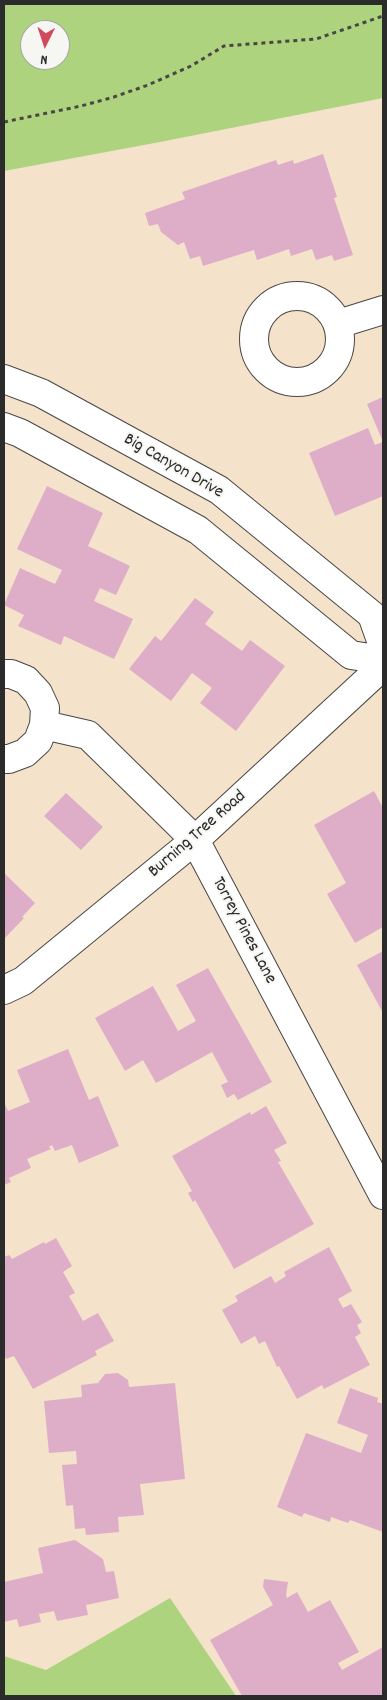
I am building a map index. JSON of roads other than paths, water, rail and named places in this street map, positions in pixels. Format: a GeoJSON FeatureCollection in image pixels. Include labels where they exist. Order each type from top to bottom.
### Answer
{"type":"FeatureCollection","features":[{"type":"Feature","properties":{"kind":"street"},"geometry":{"type":"LineString","coordinates":[[338,324],[383,310]]}},
{"type":"Feature","properties":{"kind":"street","name":"Big Canyon Drive"},"geometry":{"type":"LineString","coordinates":[[4,379],[40,393],[219,490],[372,615],[383,646]]}},
{"type":"Feature","properties":{"kind":"street"},"geometry":{"type":"LineString","coordinates":[[4,427],[20,433],[198,530],[351,655],[383,660]]}},
{"type":"Feature","properties":{"kind":"street","name":"Burning Tree Road"},"geometry":{"type":"LineString","coordinates":[[4,990],[23,981],[195,840],[383,666]]}},
{"type":"Feature","properties":{"kind":"street"},"geometry":{"type":"LineString","coordinates":[[4,674],[11,674],[26,680],[38,693],[45,708],[44,726],[38,741],[26,753],[10,759],[4,759]]}},
{"type":"Feature","properties":{"kind":"street","name":"Torrey Pines Lane"},"geometry":{"type":"LineString","coordinates":[[44,726],[88,734],[195,840],[383,1195]]}}]}
